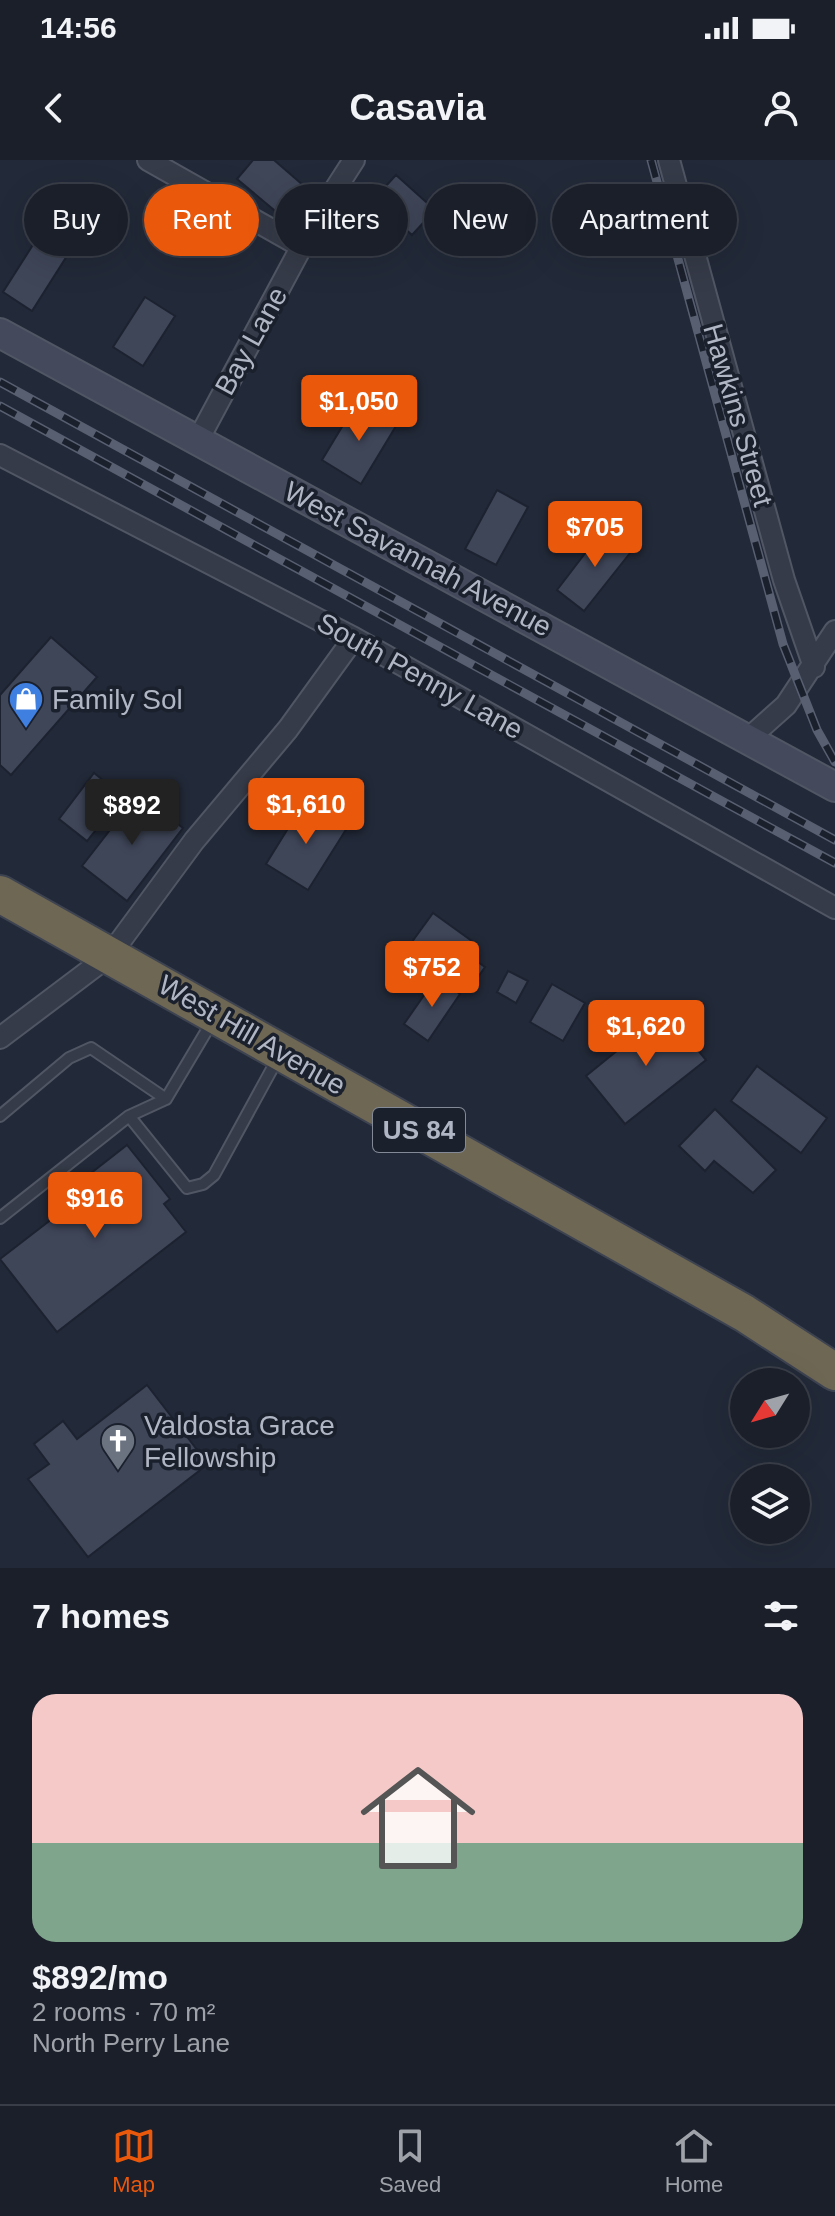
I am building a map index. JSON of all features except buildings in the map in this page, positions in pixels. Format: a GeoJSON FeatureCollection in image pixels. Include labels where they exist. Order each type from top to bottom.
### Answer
{"type":"FeatureCollection","features":[{"type":"Feature","properties":{"kind":"highway","name":"West Hill Avenue"},"geometry":{"type":"LineString","coordinates":[[0,894],[744,1313],[835,1372]]}},
{"type":"Feature","properties":{"kind":"street"},"geometry":{"type":"LineString","coordinates":[[148,160],[275,232]]}},
{"type":"Feature","properties":{"kind":"street","name":"Bay Lane"},"geometry":{"type":"LineString","coordinates":[[340,184],[354,160]]}},
{"type":"Feature","properties":{"kind":"street","name":"Hawkins Street"},"geometry":{"type":"LineString","coordinates":[[669,160],[784,580],[814,667]]}},
{"type":"Feature","properties":{"kind":"street","name":"Bay Lane"},"geometry":{"type":"LineString","coordinates":[[198,440],[297,256]]}},
{"type":"Feature","properties":{"kind":"street","name":"West Savannah Avenue"},"geometry":{"type":"LineString","coordinates":[[0,333],[835,787]]}},
{"type":"Feature","properties":{"kind":"street","name":"South Penny Lane"},"geometry":{"type":"LineString","coordinates":[[0,455],[354,638],[835,908]]}},
{"type":"Feature","properties":{"kind":"street"},"geometry":{"type":"LineString","coordinates":[[748,739],[786,705],[835,631]]}},
{"type":"Feature","properties":{"kind":"street"},"geometry":{"type":"LineString","coordinates":[[0,1038],[110,955],[194,841],[288,729],[354,638]]}},
{"type":"Feature","properties":{"kind":"lane"},"geometry":{"type":"LineString","coordinates":[[0,1218],[129,1116],[166,1099],[216,1015]]}},
{"type":"Feature","properties":{"kind":"lane"},"geometry":{"type":"LineString","coordinates":[[0,1116],[69,1058],[91,1048],[166,1099]]}},
{"type":"Feature","properties":{"kind":"lane"},"geometry":{"type":"LineString","coordinates":[[129,1116],[187,1188],[203,1184],[214,1175],[281,1052]]}},
{"type":"Feature","properties":{"kind":"railway"},"geometry":{"type":"LineString","coordinates":[[651,160],[783,644],[817,730],[835,762]]}},
{"type":"Feature","properties":{"kind":"railway"},"geometry":{"type":"LineString","coordinates":[[0,382],[835,840]]}},
{"type":"Feature","properties":{"kind":"railway"},"geometry":{"type":"LineString","coordinates":[[0,406],[835,863]]}},
{"type":"Feature","properties":{"kind":"place","name":"Family Sol"},"geometry":{"type":"Point","coordinates":[26,730]}},
{"type":"Feature","properties":{"kind":"place","name":"Valdosta Grace Fellowship"},"geometry":{"type":"Point","coordinates":[118,1472]}}]}
